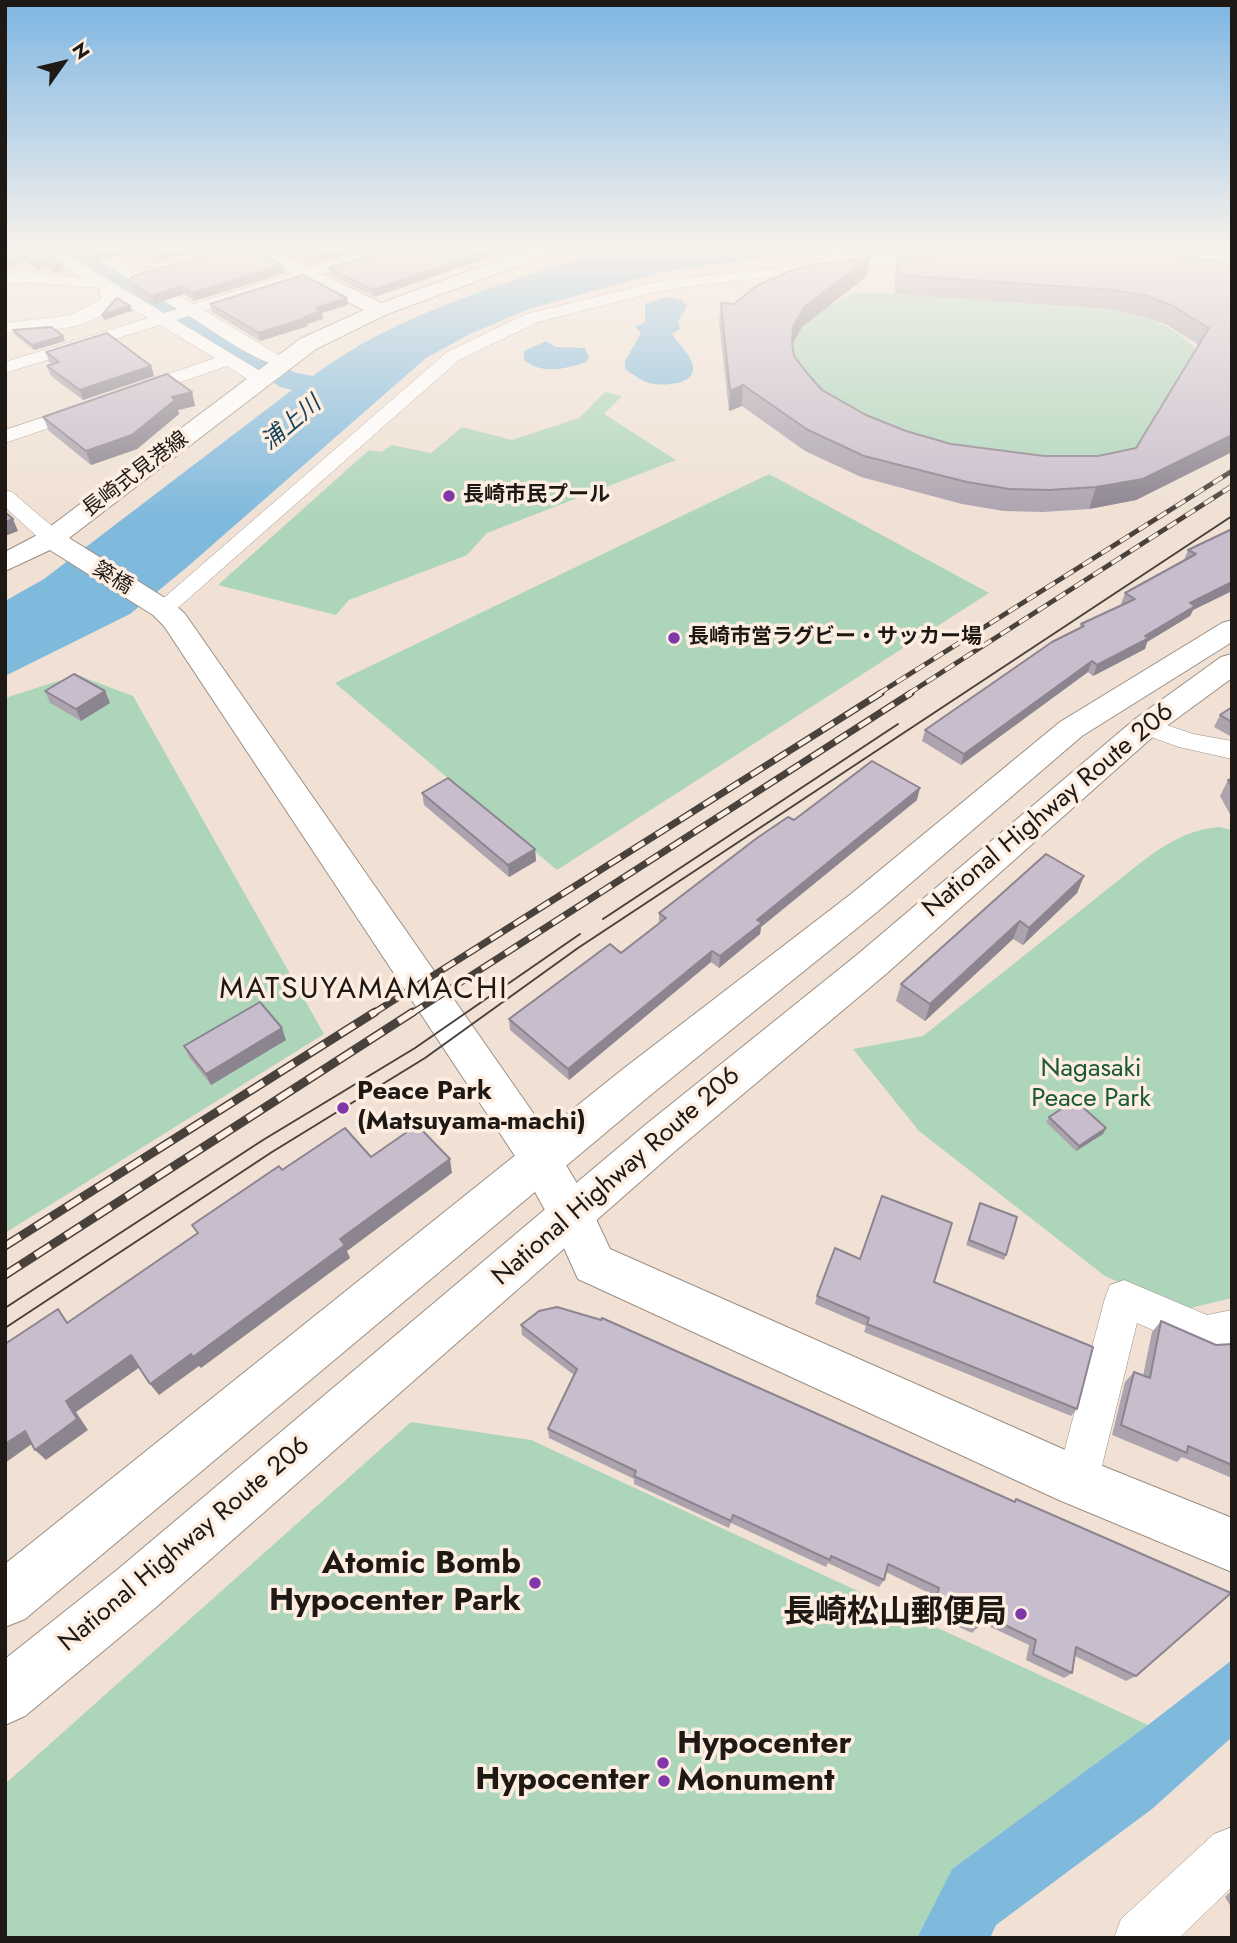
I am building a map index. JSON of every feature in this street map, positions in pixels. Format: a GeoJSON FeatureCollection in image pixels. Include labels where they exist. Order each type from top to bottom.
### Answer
{"type":"FeatureCollection","features":[{"type":"Feature","properties":{"kind":"main road"},"geometry":{"type":"LineString","coordinates":[[285,364],[309,344],[322,338]]}},
{"type":"Feature","properties":{"kind":"main road","name":"長崎式見港線"},"geometry":{"type":"LineString","coordinates":[[5,563],[60,545],[260,381],[285,364]]}},
{"type":"Feature","properties":{"kind":"main road","name":"簗橋"},"geometry":{"type":"LineString","coordinates":[[60,545],[159,607],[175,620],[542,1162],[572,1216],[594,1264],[1077,1482],[1232,1545]]}},
{"type":"Feature","properties":{"kind":"main road","name":"National Highway Route 206"},"geometry":{"type":"LineString","coordinates":[[5,1599],[638,1081],[864,903],[1071,729],[1232,629]]}},
{"type":"Feature","properties":{"kind":"main road","name":"National Highway Route 206"},"geometry":{"type":"LineString","coordinates":[[5,1696],[146,1580],[659,1139],[872,964],[1146,726],[1232,663]]}},
{"type":"Feature","properties":{"kind":"street"},"geometry":{"type":"LineString","coordinates":[[5,368],[103,338]]}},
{"type":"Feature","properties":{"kind":"street"},"geometry":{"type":"LineString","coordinates":[[194,338],[260,381]]}},
{"type":"Feature","properties":{"kind":"street"},"geometry":{"type":"LineString","coordinates":[[238,338],[285,364]]}},
{"type":"Feature","properties":{"kind":"street"},"geometry":{"type":"LineString","coordinates":[[159,607],[453,356],[491,338]]}},
{"type":"Feature","properties":{"kind":"street"},"geometry":{"type":"LineString","coordinates":[[5,437],[229,359]]}},
{"type":"Feature","properties":{"kind":"street"},"geometry":{"type":"LineString","coordinates":[[5,496],[60,545]]}},
{"type":"Feature","properties":{"kind":"street"},"geometry":{"type":"LineString","coordinates":[[1146,726],[1188,741],[1232,750]]}},
{"type":"Feature","properties":{"kind":"street"},"geometry":{"type":"LineString","coordinates":[[1077,1482],[1124,1298],[1206,1334],[1232,1329]]}},
{"type":"Feature","properties":{"kind":"street"},"geometry":{"type":"LineString","coordinates":[[1140,1938],[1232,1852]]}},
{"type":"Feature","properties":{"kind":"green space"},"geometry":{"type":"Polygon","coordinates":[[[1183,338],[1199,353],[1129,469],[947,465],[791,376],[791,349],[794,339],[1183,338]]]}},
{"type":"Feature","properties":{"kind":"green space","name":"長崎市民プール"},"geometry":{"type":"Polygon","coordinates":[[[605,392],[622,396],[604,414],[676,460],[487,533],[467,555],[349,600],[336,615],[218,585],[369,450],[382,452],[391,445],[431,453],[462,427],[512,440],[579,418],[605,392]]]}},
{"type":"Feature","properties":{"kind":"green space","name":"長崎市営ラグビー・サッカー場"},"geometry":{"type":"Polygon","coordinates":[[[769,474],[989,593],[557,870],[335,683],[769,474]]]}},
{"type":"Feature","properties":{"kind":"green space"},"geometry":{"type":"Polygon","coordinates":[[[77,675],[133,696],[324,1034],[5,1233],[5,698],[77,675]]]}},
{"type":"Feature","properties":{"kind":"green space","name":"Nagasaki Peace Park"},"geometry":{"type":"Polygon","coordinates":[[[1219,827],[1232,830],[1232,1298],[1182,1310],[1105,1276],[919,1131],[853,1049],[923,1036],[1144,860],[1180,838],[1219,827]]]}},
{"type":"Feature","properties":{"kind":"green space","name":"Atomic Bomb Hypocenter Park"},"geometry":{"type":"Polygon","coordinates":[[[411,1422],[531,1440],[1148,1725],[952,1869],[917,1938],[5,1938],[5,1784],[411,1422]]]}},
{"type":"Feature","properties":{"kind":"water","name":"浦上川"},"geometry":{"type":"Polygon","coordinates":[[[205,338],[228,338],[265,360],[297,373],[313,376],[374,338],[463,338],[426,358],[130,614],[5,676],[5,601],[44,579],[292,390],[280,387],[205,338]]]}},
{"type":"Feature","properties":{"kind":"water"},"geometry":{"type":"Polygon","coordinates":[[[638,338],[675,338],[693,366],[689,378],[684,381],[661,384],[639,379],[625,369],[625,361],[638,338]]]}},
{"type":"Feature","properties":{"kind":"water"},"geometry":{"type":"Polygon","coordinates":[[[546,341],[556,347],[585,348],[589,357],[586,362],[554,369],[538,368],[524,360],[524,351],[546,341]]]}},
{"type":"Feature","properties":{"kind":"water"},"geometry":{"type":"Polygon","coordinates":[[[1232,1660],[1232,1737],[1152,1809],[996,1925],[990,1938],[917,1938],[952,1869],[1232,1660]]]}},
{"type":"Feature","properties":{"kind":"building"},"geometry":{"type":"Polygon","coordinates":[[[23,338],[57,338],[32,345],[23,338]]]}},
{"type":"Feature","properties":{"kind":"building"},"geometry":{"type":"Polygon","coordinates":[[[92,338],[113,338],[151,366],[80,390],[47,366],[59,362],[46,352],[92,338]]]}},
{"type":"Feature","properties":{"kind":"building"},"geometry":{"type":"Polygon","coordinates":[[[725,338],[792,338],[794,356],[822,390],[866,415],[906,431],[951,444],[1044,456],[1098,456],[1136,448],[1203,338],[1232,338],[1232,435],[1143,479],[1096,487],[1049,490],[1009,489],[967,482],[864,456],[808,430],[743,385],[730,391],[725,338]]]}},
{"type":"Feature","properties":{"kind":"building"},"geometry":{"type":"Polygon","coordinates":[[[167,374],[192,392],[172,397],[175,400],[132,435],[86,451],[43,417],[167,374]]]}},
{"type":"Feature","properties":{"kind":"building"},"geometry":{"type":"Polygon","coordinates":[[[5,512],[13,519],[5,522],[5,512]]]}},
{"type":"Feature","properties":{"kind":"building"},"geometry":{"type":"Polygon","coordinates":[[[1232,529],[1232,582],[1190,603],[1195,606],[1145,636],[1149,638],[1097,665],[1092,661],[964,754],[925,730],[1052,642],[1084,626],[1081,624],[1135,599],[1125,593],[1196,554],[1188,550],[1232,529]]]}},
{"type":"Feature","properties":{"kind":"building"},"geometry":{"type":"Polygon","coordinates":[[[74,674],[105,691],[76,709],[45,691],[74,674]]]}},
{"type":"Feature","properties":{"kind":"building"},"geometry":{"type":"Polygon","coordinates":[[[1232,707],[1232,722],[1220,715],[1232,707]]]}},
{"type":"Feature","properties":{"kind":"building"},"geometry":{"type":"Polygon","coordinates":[[[872,761],[920,788],[757,920],[762,923],[720,956],[712,951],[568,1069],[509,1019],[610,944],[621,953],[666,918],[659,913],[757,838],[788,817],[794,820],[872,761]]]}},
{"type":"Feature","properties":{"kind":"building"},"geometry":{"type":"Polygon","coordinates":[[[448,778],[535,849],[508,865],[422,793],[448,778]]]}},
{"type":"Feature","properties":{"kind":"building"},"geometry":{"type":"Polygon","coordinates":[[[1046,854],[1084,876],[1029,928],[1020,921],[930,1004],[901,984],[1046,854]]]}},
{"type":"Feature","properties":{"kind":"building"},"geometry":{"type":"Polygon","coordinates":[[[260,1002],[282,1028],[206,1074],[184,1046],[260,1002]]]}},
{"type":"Feature","properties":{"kind":"building"},"geometry":{"type":"Polygon","coordinates":[[[1075,1100],[1106,1128],[1079,1146],[1049,1117],[1075,1100]]]}},
{"type":"Feature","properties":{"kind":"building"},"geometry":{"type":"Polygon","coordinates":[[[417,1125],[450,1159],[340,1239],[345,1245],[193,1357],[191,1354],[150,1384],[131,1355],[66,1401],[77,1419],[35,1450],[25,1431],[5,1444],[5,1344],[58,1309],[67,1323],[198,1233],[192,1225],[279,1166],[282,1170],[345,1128],[371,1157],[417,1125]]]}},
{"type":"Feature","properties":{"kind":"building"},"geometry":{"type":"Polygon","coordinates":[[[882,1196],[952,1223],[934,1282],[1093,1347],[1077,1409],[867,1324],[869,1318],[817,1296],[835,1248],[860,1259],[882,1196]]]}},
{"type":"Feature","properties":{"kind":"building"},"geometry":{"type":"Polygon","coordinates":[[[980,1203],[1017,1217],[1006,1255],[969,1240],[980,1203]]]}},
{"type":"Feature","properties":{"kind":"building"},"geometry":{"type":"Polygon","coordinates":[[[557,1307],[601,1320],[602,1318],[1015,1502],[1016,1499],[1231,1593],[1136,1676],[1076,1647],[1072,1673],[1033,1654],[1036,1640],[982,1614],[978,1627],[934,1606],[939,1588],[888,1564],[884,1580],[831,1556],[830,1560],[733,1515],[731,1521],[634,1476],[636,1471],[548,1429],[577,1369],[521,1325],[539,1311],[557,1307]]]}},
{"type":"Feature","properties":{"kind":"building"},"geometry":{"type":"Polygon","coordinates":[[[1161,1321],[1216,1345],[1232,1344],[1232,1465],[1188,1446],[1187,1453],[1121,1425],[1134,1372],[1150,1378],[1161,1321]]]}},
{"type":"Feature","properties":{"kind":"tram line"},"geometry":{"type":"LineString","coordinates":[[5,1328],[272,1152],[425,1058],[578,948],[1232,516]]}},
{"type":"Feature","properties":{"kind":"tram line"},"geometry":{"type":"LineString","coordinates":[[603,919],[898,724]]}},
{"type":"Feature","properties":{"kind":"tram line"},"geometry":{"type":"LineString","coordinates":[[5,1308],[263,1140],[415,1048],[580,934]]}},
{"type":"Feature","properties":{"kind":"railway"},"geometry":{"type":"LineString","coordinates":[[878,694],[1232,471]]}},
{"type":"Feature","properties":{"kind":"railway"},"geometry":{"type":"LineString","coordinates":[[908,694],[1232,486]]}},
{"type":"Feature","properties":{"kind":"railway"},"geometry":{"type":"LineString","coordinates":[[372,1014],[881,693]]}},
{"type":"Feature","properties":{"kind":"railway"},"geometry":{"type":"LineString","coordinates":[[411,1014],[911,693]]}},
{"type":"Feature","properties":{"kind":"railway"},"geometry":{"type":"LineString","coordinates":[[5,1246],[375,1012]]}},
{"type":"Feature","properties":{"kind":"railway"},"geometry":{"type":"LineString","coordinates":[[5,1275],[413,1012]]}},
{"type":"Feature","properties":{"kind":"place","name":"長崎市民プール"},"geometry":{"type":"Point","coordinates":[449,496]}},
{"type":"Feature","properties":{"kind":"place","name":"長崎市営ラグビー・サッカー場"},"geometry":{"type":"Point","coordinates":[674,638]}},
{"type":"Feature","properties":{"kind":"place","name":"Peace Park (Matsuyama-machi)"},"geometry":{"type":"Point","coordinates":[343,1108]}},
{"type":"Feature","properties":{"kind":"place","name":"Atomic Bomb Hypocenter Park"},"geometry":{"type":"Point","coordinates":[535,1583]}},
{"type":"Feature","properties":{"kind":"place","name":"長崎松山郵便局"},"geometry":{"type":"Point","coordinates":[1021,1614]}},
{"type":"Feature","properties":{"kind":"place","name":"Hypocenter Monument"},"geometry":{"type":"Point","coordinates":[663,1763]}},
{"type":"Feature","properties":{"kind":"place","name":"Hypocenter"},"geometry":{"type":"Point","coordinates":[664,1781]}},
{"type":"Feature","properties":{"kind":"district","name":"MATSUYAMAMACHI"},"geometry":{"type":"Point","coordinates":[364,991]}}]}
